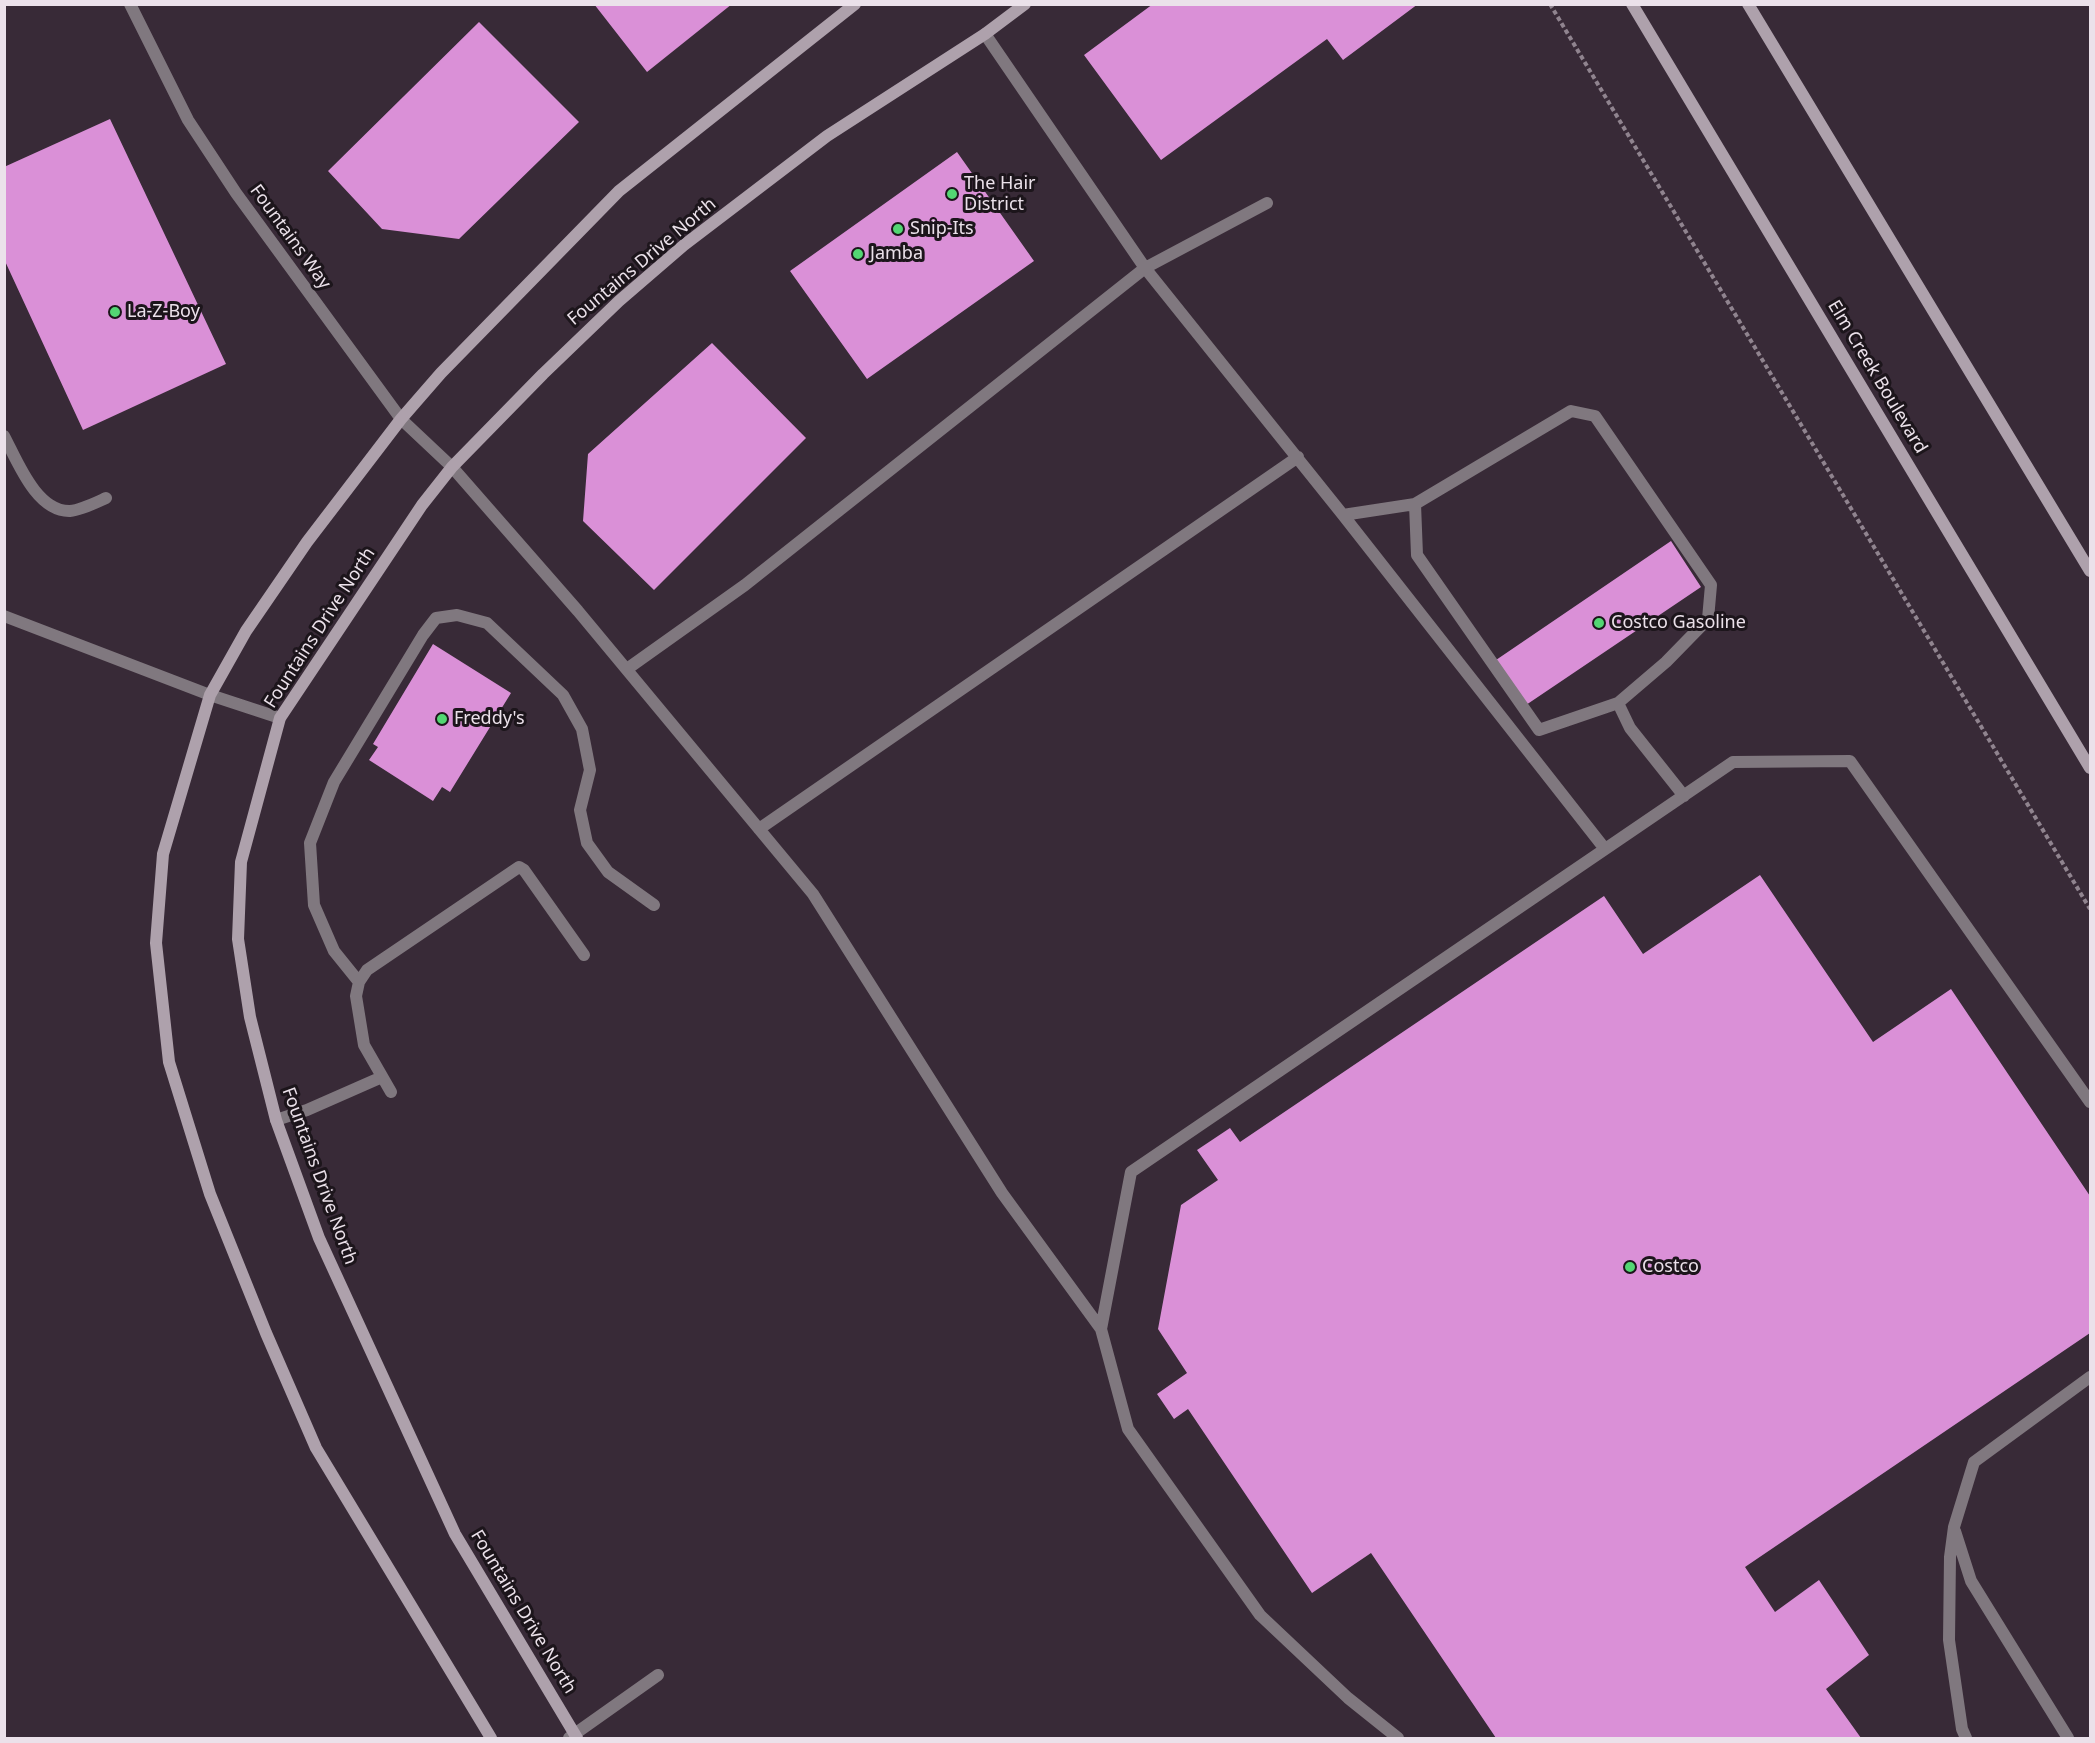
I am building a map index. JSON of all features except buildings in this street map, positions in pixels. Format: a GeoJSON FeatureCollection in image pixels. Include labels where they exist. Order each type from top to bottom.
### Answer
{"type":"FeatureCollection","features":[{"type":"Feature","properties":{"kind":"street","name":"Fountains Way"},"geometry":{"type":"LineString","coordinates":[[130,4],[188,120],[236,194],[281,257],[401,418],[452,467],[627,669],[813,894],[1002,1193],[1101,1329]]}},
{"type":"Feature","properties":{"kind":"street"},"geometry":{"type":"LineString","coordinates":[[491,1738],[316,1448],[266,1333],[210,1194],[169,1062],[156,943],[163,854],[210,695],[246,631],[293,561],[401,418],[442,371],[619,191],[855,4]]}},
{"type":"Feature","properties":{"kind":"street","name":"Fountains Drive North"},"geometry":{"type":"LineString","coordinates":[[573,1737],[455,1534],[318,1238],[276,1120],[250,1017],[238,939],[240,862],[280,718],[422,505],[452,467],[585,333],[684,245],[828,136],[985,34],[1025,4]]}},
{"type":"Feature","properties":{"kind":"street","name":"Elm Creek Boulevard"},"geometry":{"type":"LineString","coordinates":[[1632,4],[2091,768]]}},
{"type":"Feature","properties":{"kind":"street"},"geometry":{"type":"LineString","coordinates":[[1748,4],[2091,571]]}},
{"type":"Feature","properties":{"kind":"street"},"geometry":{"type":"LineString","coordinates":[[985,34],[1145,268],[1344,515],[1605,849]]}},
{"type":"Feature","properties":{"kind":"street"},"geometry":{"type":"LineString","coordinates":[[627,669],[745,585],[1145,268],[1268,203]]}},
{"type":"Feature","properties":{"kind":"street"},"geometry":{"type":"LineString","coordinates":[[1344,515],[1415,504],[1571,411],[1595,416],[1711,585],[1708,619],[1666,662],[1618,703],[1539,730],[1418,555],[1415,504]]}},
{"type":"Feature","properties":{"kind":"street"},"geometry":{"type":"LineString","coordinates":[[4,435],[40,498],[53,508],[69,511],[106,498]]}},
{"type":"Feature","properties":{"kind":"street"},"geometry":{"type":"LineString","coordinates":[[759,829],[1298,457]]}},
{"type":"Feature","properties":{"kind":"street"},"geometry":{"type":"LineString","coordinates":[[359,982],[334,951],[314,904],[310,843],[334,782],[435,618],[457,615],[487,623],[563,695],[582,729],[590,770],[580,810],[587,843],[608,872],[654,905]]}},
{"type":"Feature","properties":{"kind":"street"},"geometry":{"type":"LineString","coordinates":[[4,616],[210,695],[280,718]]}},
{"type":"Feature","properties":{"kind":"street"},"geometry":{"type":"LineString","coordinates":[[1618,703],[1630,728],[1684,796]]}},
{"type":"Feature","properties":{"kind":"street"},"geometry":{"type":"LineString","coordinates":[[1398,1738],[1348,1698],[1260,1615],[1128,1429],[1101,1329],[1131,1172],[1733,762],[1850,761],[2091,1102]]}},
{"type":"Feature","properties":{"kind":"street"},"geometry":{"type":"LineString","coordinates":[[391,1092],[364,1045],[356,996],[359,982],[367,970],[519,867],[524,870],[584,955]]}},
{"type":"Feature","properties":{"kind":"street"},"geometry":{"type":"LineString","coordinates":[[276,1120],[306,1110],[382,1077]]}},
{"type":"Feature","properties":{"kind":"street"},"geometry":{"type":"LineString","coordinates":[[1966,1738],[1962,1729],[1949,1640],[1950,1557],[1954,1527],[1974,1462],[2091,1377]]}},
{"type":"Feature","properties":{"kind":"street"},"geometry":{"type":"LineString","coordinates":[[1954,1527],[1971,1581],[2068,1738]]}},
{"type":"Feature","properties":{"kind":"street"},"geometry":{"type":"LineString","coordinates":[[573,1737],[658,1675]]}},
{"type":"Feature","properties":{"kind":"path"},"geometry":{"type":"LineString","coordinates":[[1550,4],[2091,909]]}},
{"type":"Feature","properties":{"kind":"place","name":"The Hair District"},"geometry":{"type":"Point","coordinates":[952,194]}},
{"type":"Feature","properties":{"kind":"place","name":"Snip-Its"},"geometry":{"type":"Point","coordinates":[898,229]}},
{"type":"Feature","properties":{"kind":"place","name":"Jamba"},"geometry":{"type":"Point","coordinates":[858,254]}},
{"type":"Feature","properties":{"kind":"place","name":"La-Z-Boy"},"geometry":{"type":"Point","coordinates":[115,312]}},
{"type":"Feature","properties":{"kind":"place","name":"Costco Gasoline"},"geometry":{"type":"Point","coordinates":[1599,623]}},
{"type":"Feature","properties":{"kind":"place","name":"Freddy's"},"geometry":{"type":"Point","coordinates":[442,719]}},
{"type":"Feature","properties":{"kind":"place","name":"Costco"},"geometry":{"type":"Point","coordinates":[1630,1267]}}]}
